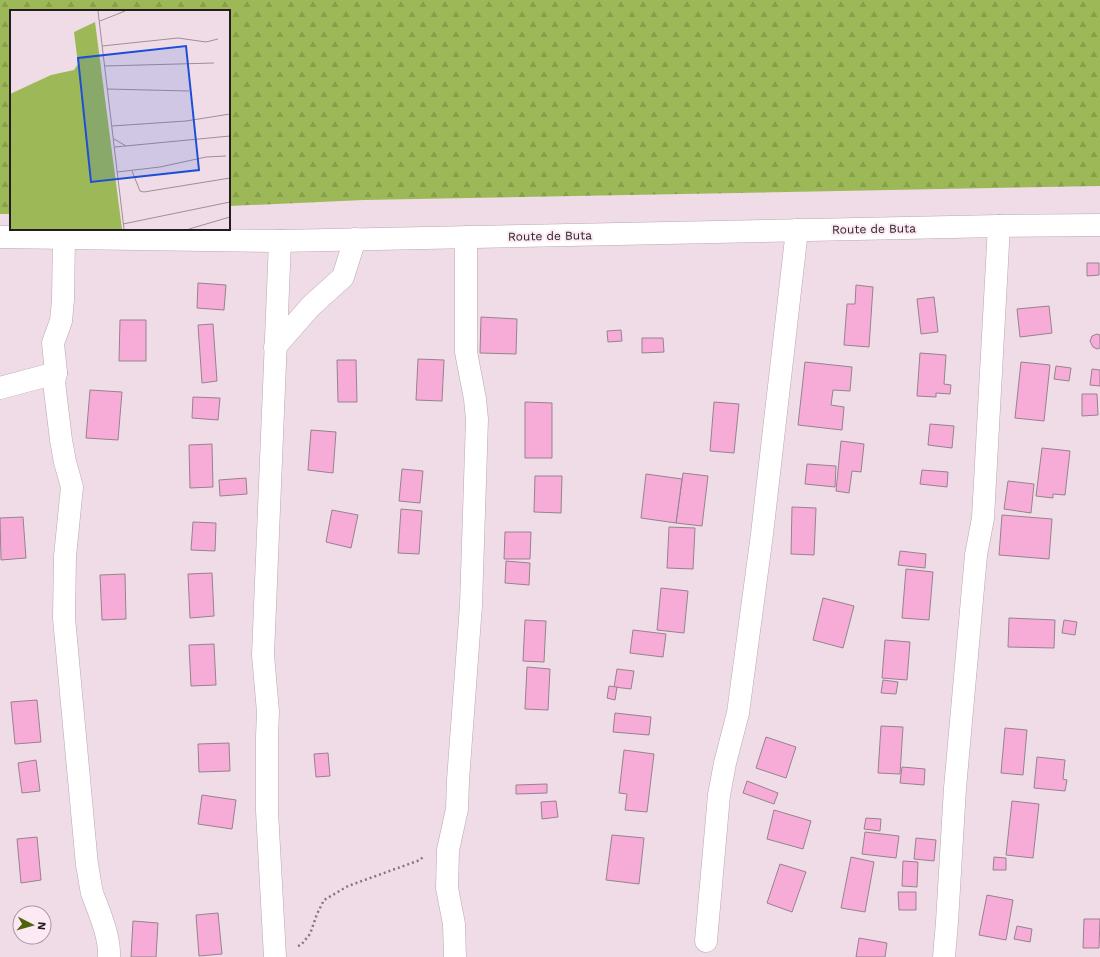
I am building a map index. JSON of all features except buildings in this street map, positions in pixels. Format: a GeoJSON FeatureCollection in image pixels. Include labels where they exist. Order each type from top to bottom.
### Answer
{"type":"FeatureCollection","features":[{"type":"Feature","properties":{"kind":"main road","name":"Route de Buta"},"geometry":{"type":"LineString","coordinates":[[0,237],[280,240],[466,238],[797,230],[1100,225]]}},
{"type":"Feature","properties":{"kind":"main road"},"geometry":{"type":"LineString","coordinates":[[944,957],[956,780],[976,555],[983,518],[999,226]]}},
{"type":"Feature","properties":{"kind":"main road"},"geometry":{"type":"LineString","coordinates":[[706,941],[719,795],[725,763],[738,713],[762,534],[797,230]]}},
{"type":"Feature","properties":{"kind":"main road"},"geometry":{"type":"LineString","coordinates":[[64,237],[63,300],[61,322],[53,343],[56,373],[54,382],[61,440],[65,462],[72,486],[65,556],[64,618],[87,865],[92,891],[106,936],[108,957]]}},
{"type":"Feature","properties":{"kind":"main road"},"geometry":{"type":"LineString","coordinates":[[455,957],[454,924],[447,888],[448,850],[457,809],[471,605],[476,419],[475,399],[466,352],[466,238]]}},
{"type":"Feature","properties":{"kind":"main road"},"geometry":{"type":"LineString","coordinates":[[276,347],[311,306],[343,277],[355,239]]}},
{"type":"Feature","properties":{"kind":"main road"},"geometry":{"type":"LineString","coordinates":[[275,952],[267,810],[268,712],[263,655],[280,240]]}},
{"type":"Feature","properties":{"kind":"main road"},"geometry":{"type":"LineString","coordinates":[[0,388],[56,373]]}},
{"type":"Feature","properties":{"kind":"path"},"geometry":{"type":"LineString","coordinates":[[275,952],[301,945],[310,934],[324,900],[348,886],[420,860],[426,855]]}},
{"type":"Feature","properties":{"kind":"green space"},"geometry":{"type":"Polygon","coordinates":[[[0,0],[1100,0],[1100,186],[364,200],[230,206],[230,10],[10,10],[10,214],[0,214],[0,0]]]}}]}
